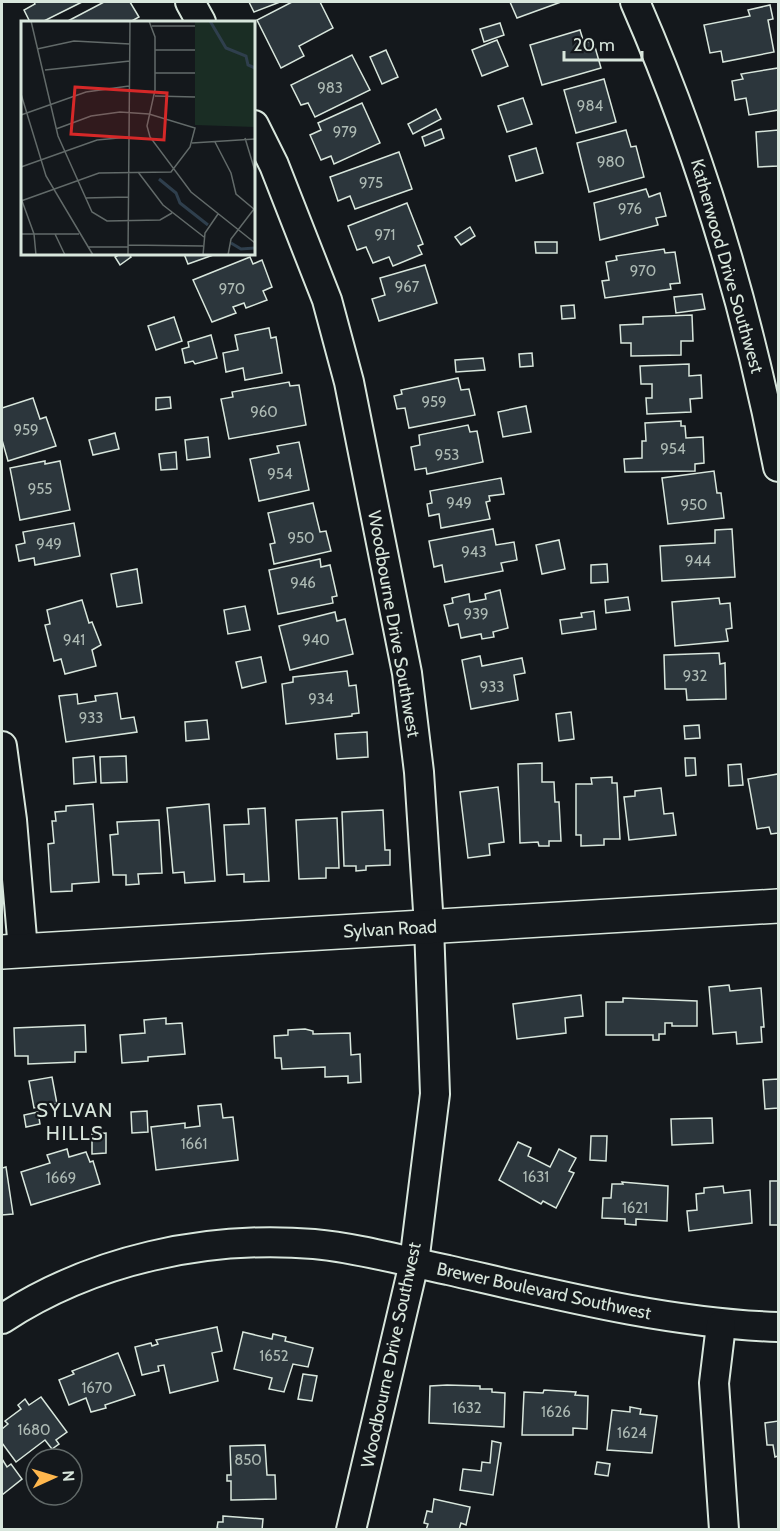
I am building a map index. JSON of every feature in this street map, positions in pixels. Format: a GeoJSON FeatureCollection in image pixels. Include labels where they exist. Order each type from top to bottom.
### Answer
{"type":"FeatureCollection","features":[{"type":"Feature","properties":{"kind":"main road","name":"Sylvan Road"},"geometry":{"type":"LineString","coordinates":[[12,951],[778,906]]}},
{"type":"Feature","properties":{"kind":"street"},"geometry":{"type":"LineString","coordinates":[[190,2],[200,21]]}},
{"type":"Feature","properties":{"kind":"street","name":"Katherwood Drive Southwest"},"geometry":{"type":"LineString","coordinates":[[634,2],[667,76],[711,200],[765,397],[778,467]]}},
{"type":"Feature","properties":{"kind":"street","name":"Woodbourne Drive Southwest"},"geometry":{"type":"LineString","coordinates":[[255,127],[274,165],[327,300],[349,382],[407,673],[419,772],[429,926],[435,1094],[414,1263],[351,1530]]}},
{"type":"Feature","properties":{"kind":"street"},"geometry":{"type":"LineString","coordinates":[[2,746],[12,820],[12,951]]}},
{"type":"Feature","properties":{"kind":"street","name":"Brewer Boulevard Southwest"},"geometry":{"type":"LineString","coordinates":[[2,1319],[36,1296],[125,1262],[219,1244],[314,1244],[414,1263],[639,1313],[721,1325],[778,1327]]}},
{"type":"Feature","properties":{"kind":"street"},"geometry":{"type":"LineString","coordinates":[[721,1325],[714,1383],[724,1530]]}},
{"type":"Feature","properties":{"kind":"building"},"geometry":{"type":"Polygon","coordinates":[[[34,2],[82,2],[44,21],[30,21],[24,10],[35,4],[34,2]]]}},
{"type":"Feature","properties":{"kind":"building"},"geometry":{"type":"Polygon","coordinates":[[[104,2],[130,2],[139,17],[132,21],[68,21],[104,2]]]}},
{"type":"Feature","properties":{"kind":"building"},"geometry":{"type":"Polygon","coordinates":[[[249,2],[280,2],[254,12],[249,2]]]}},
{"type":"Feature","properties":{"kind":"building"},"geometry":{"type":"Polygon","coordinates":[[[292,2],[320,2],[333,28],[299,46],[304,56],[281,68],[257,20],[292,2]]]}},
{"type":"Feature","properties":{"kind":"building"},"geometry":{"type":"Polygon","coordinates":[[[510,2],[561,2],[517,18],[510,2]]]}},
{"type":"Feature","properties":{"kind":"building"},"geometry":{"type":"Polygon","coordinates":[[[770,5],[773,19],[768,20],[774,52],[723,62],[721,51],[710,53],[704,25],[750,16],[748,10],[770,5]]]}},
{"type":"Feature","properties":{"kind":"building"},"geometry":{"type":"Polygon","coordinates":[[[500,23],[504,35],[484,42],[480,29],[500,23]]]}},
{"type":"Feature","properties":{"kind":"building"},"geometry":{"type":"Polygon","coordinates":[[[580,30],[584,43],[593,40],[601,68],[542,85],[530,45],[580,30]]]}},
{"type":"Feature","properties":{"kind":"building"},"geometry":{"type":"Polygon","coordinates":[[[497,40],[508,66],[482,76],[472,50],[497,40]]]}},
{"type":"Feature","properties":{"kind":"building"},"geometry":{"type":"Polygon","coordinates":[[[386,50],[398,77],[382,84],[370,57],[386,50]]]}},
{"type":"Feature","properties":{"kind":"building"},"geometry":{"type":"Polygon","coordinates":[[[352,55],[370,90],[315,117],[308,103],[301,105],[291,85],[352,55]]]}},
{"type":"Feature","properties":{"kind":"building"},"geometry":{"type":"Polygon","coordinates":[[[778,68],[778,110],[749,115],[746,98],[735,100],[732,81],[743,79],[741,74],[778,68]]]}},
{"type":"Feature","properties":{"kind":"building"},"geometry":{"type":"Polygon","coordinates":[[[604,79],[616,122],[576,133],[564,90],[604,79]]]}},
{"type":"Feature","properties":{"kind":"building"},"geometry":{"type":"Polygon","coordinates":[[[523,98],[532,124],[507,132],[498,106],[523,98]]]}},
{"type":"Feature","properties":{"kind":"building"},"geometry":{"type":"Polygon","coordinates":[[[362,103],[380,143],[334,164],[331,156],[321,160],[310,135],[321,130],[318,123],[362,103]]]}},
{"type":"Feature","properties":{"kind":"building"},"geometry":{"type":"Polygon","coordinates":[[[436,109],[441,119],[413,134],[408,124],[436,109]]]}},
{"type":"Feature","properties":{"kind":"building"},"geometry":{"type":"Polygon","coordinates":[[[441,129],[444,138],[425,146],[422,137],[441,129]]]}},
{"type":"Feature","properties":{"kind":"building"},"geometry":{"type":"Polygon","coordinates":[[[626,130],[631,147],[636,146],[644,177],[589,192],[577,143],[626,130]]]}},
{"type":"Feature","properties":{"kind":"building"},"geometry":{"type":"Polygon","coordinates":[[[778,130],[778,166],[758,167],[756,132],[778,130]]]}},
{"type":"Feature","properties":{"kind":"building"},"geometry":{"type":"Polygon","coordinates":[[[536,148],[543,173],[516,181],[509,156],[536,148]]]}},
{"type":"Feature","properties":{"kind":"building"},"geometry":{"type":"Polygon","coordinates":[[[399,152],[412,189],[355,209],[350,196],[338,201],[330,177],[399,152]]]}},
{"type":"Feature","properties":{"kind":"building"},"geometry":{"type":"Polygon","coordinates":[[[646,189],[649,197],[660,193],[666,216],[656,218],[658,225],[600,240],[594,203],[646,189]]]}},
{"type":"Feature","properties":{"kind":"building"},"geometry":{"type":"Polygon","coordinates":[[[407,203],[423,244],[418,246],[422,254],[393,266],[389,257],[373,263],[366,247],[357,250],[348,226],[407,203]]]}},
{"type":"Feature","properties":{"kind":"building"},"geometry":{"type":"Polygon","coordinates":[[[470,227],[475,236],[461,245],[455,237],[470,227]]]}},
{"type":"Feature","properties":{"kind":"building"},"geometry":{"type":"Polygon","coordinates":[[[535,242],[557,242],[557,253],[536,253],[535,242]]]}},
{"type":"Feature","properties":{"kind":"building"},"geometry":{"type":"Polygon","coordinates":[[[664,249],[665,253],[675,252],[680,283],[670,284],[671,289],[605,298],[602,281],[609,280],[606,262],[617,260],[616,256],[664,249]]]}},
{"type":"Feature","properties":{"kind":"building"},"geometry":{"type":"Polygon","coordinates":[[[130,255],[131,257],[120,265],[115,257],[130,255]]]}},
{"type":"Feature","properties":{"kind":"building"},"geometry":{"type":"Polygon","coordinates":[[[184,255],[213,255],[188,264],[184,255]]]}},
{"type":"Feature","properties":{"kind":"building"},"geometry":{"type":"Polygon","coordinates":[[[250,257],[253,264],[262,260],[272,287],[263,291],[267,300],[246,308],[244,303],[233,307],[236,313],[212,322],[193,280],[250,257]]]}},
{"type":"Feature","properties":{"kind":"building"},"geometry":{"type":"Polygon","coordinates":[[[425,265],[437,303],[379,321],[372,299],[385,295],[380,278],[425,265]]]}},
{"type":"Feature","properties":{"kind":"building"},"geometry":{"type":"Polygon","coordinates":[[[702,294],[705,309],[676,313],[674,297],[702,294]]]}},
{"type":"Feature","properties":{"kind":"building"},"geometry":{"type":"Polygon","coordinates":[[[574,305],[575,318],[562,319],[561,306],[574,305]]]}},
{"type":"Feature","properties":{"kind":"building"},"geometry":{"type":"Polygon","coordinates":[[[692,315],[693,341],[681,341],[681,355],[631,356],[631,343],[621,343],[620,325],[643,324],[643,317],[692,315]]]}},
{"type":"Feature","properties":{"kind":"building"},"geometry":{"type":"Polygon","coordinates":[[[174,317],[182,341],[156,350],[148,326],[174,317]]]}},
{"type":"Feature","properties":{"kind":"building"},"geometry":{"type":"Polygon","coordinates":[[[269,328],[271,338],[276,337],[282,373],[245,380],[243,368],[226,372],[223,353],[238,350],[235,335],[269,328]]]}},
{"type":"Feature","properties":{"kind":"building"},"geometry":{"type":"Polygon","coordinates":[[[211,335],[217,358],[195,364],[193,361],[185,363],[182,349],[189,347],[188,342],[211,335]]]}},
{"type":"Feature","properties":{"kind":"building"},"geometry":{"type":"Polygon","coordinates":[[[532,353],[533,366],[520,367],[519,354],[532,353]]]}},
{"type":"Feature","properties":{"kind":"building"},"geometry":{"type":"Polygon","coordinates":[[[483,358],[485,370],[456,372],[455,360],[483,358]]]}},
{"type":"Feature","properties":{"kind":"building"},"geometry":{"type":"Polygon","coordinates":[[[689,364],[689,376],[701,375],[702,398],[690,399],[691,412],[647,414],[646,398],[652,398],[652,384],[641,384],[640,366],[689,364]]]}},
{"type":"Feature","properties":{"kind":"building"},"geometry":{"type":"Polygon","coordinates":[[[458,378],[461,390],[469,389],[475,415],[409,428],[405,408],[397,409],[394,396],[402,394],[401,390],[458,378]]]}},
{"type":"Feature","properties":{"kind":"building"},"geometry":{"type":"Polygon","coordinates":[[[289,382],[290,386],[299,385],[306,425],[229,439],[221,399],[233,397],[232,392],[289,382]]]}},
{"type":"Feature","properties":{"kind":"building"},"geometry":{"type":"Polygon","coordinates":[[[170,397],[171,408],[156,410],[156,398],[170,397]]]}},
{"type":"Feature","properties":{"kind":"building"},"geometry":{"type":"Polygon","coordinates":[[[33,398],[40,419],[46,417],[56,446],[8,461],[2,440],[2,408],[33,398]]]}},
{"type":"Feature","properties":{"kind":"building"},"geometry":{"type":"Polygon","coordinates":[[[526,406],[531,432],[503,437],[498,412],[526,406]]]}},
{"type":"Feature","properties":{"kind":"building"},"geometry":{"type":"Polygon","coordinates":[[[681,421],[681,426],[685,426],[686,438],[703,437],[704,463],[695,464],[695,471],[625,472],[624,459],[642,458],[642,441],[646,441],[645,423],[681,421]]]}},
{"type":"Feature","properties":{"kind":"building"},"geometry":{"type":"Polygon","coordinates":[[[468,425],[470,432],[477,431],[483,462],[427,474],[426,468],[415,470],[411,447],[420,445],[419,435],[468,425]]]}},
{"type":"Feature","properties":{"kind":"building"},"geometry":{"type":"Polygon","coordinates":[[[115,433],[119,449],[93,455],[89,440],[115,433]]]}},
{"type":"Feature","properties":{"kind":"building"},"geometry":{"type":"Polygon","coordinates":[[[208,437],[210,457],[187,460],[185,440],[208,437]]]}},
{"type":"Feature","properties":{"kind":"building"},"geometry":{"type":"Polygon","coordinates":[[[299,442],[309,490],[259,501],[250,459],[279,453],[277,446],[299,442]]]}},
{"type":"Feature","properties":{"kind":"building"},"geometry":{"type":"Polygon","coordinates":[[[176,452],[177,469],[161,470],[159,454],[176,452]]]}},
{"type":"Feature","properties":{"kind":"building"},"geometry":{"type":"Polygon","coordinates":[[[45,461],[45,464],[60,461],[70,510],[20,520],[10,468],[45,461]]]}},
{"type":"Feature","properties":{"kind":"building"},"geometry":{"type":"Polygon","coordinates":[[[714,471],[717,493],[721,493],[724,518],[668,524],[662,478],[714,471]]]}},
{"type":"Feature","properties":{"kind":"building"},"geometry":{"type":"Polygon","coordinates":[[[501,478],[504,494],[489,496],[490,501],[486,502],[490,519],[441,528],[439,514],[429,516],[427,504],[432,503],[430,491],[501,478]]]}},
{"type":"Feature","properties":{"kind":"building"},"geometry":{"type":"Polygon","coordinates":[[[313,503],[320,532],[326,531],[331,551],[274,564],[270,544],[275,543],[268,513],[313,503]]]}},
{"type":"Feature","properties":{"kind":"building"},"geometry":{"type":"Polygon","coordinates":[[[74,523],[80,556],[35,565],[34,558],[19,561],[16,545],[25,543],[23,532],[74,523]]]}},
{"type":"Feature","properties":{"kind":"building"},"geometry":{"type":"Polygon","coordinates":[[[493,529],[496,545],[514,542],[517,560],[501,563],[503,571],[445,582],[442,565],[434,567],[429,541],[493,529]]]}},
{"type":"Feature","properties":{"kind":"building"},"geometry":{"type":"Polygon","coordinates":[[[732,529],[735,577],[662,581],[660,546],[715,543],[715,530],[732,529]]]}},
{"type":"Feature","properties":{"kind":"building"},"geometry":{"type":"Polygon","coordinates":[[[559,540],[565,569],[542,574],[536,545],[559,540]]]}},
{"type":"Feature","properties":{"kind":"building"},"geometry":{"type":"Polygon","coordinates":[[[320,559],[321,567],[330,565],[337,596],[332,597],[333,603],[278,614],[269,570],[320,559]]]}},
{"type":"Feature","properties":{"kind":"building"},"geometry":{"type":"Polygon","coordinates":[[[607,564],[608,582],[591,583],[591,565],[607,564]]]}},
{"type":"Feature","properties":{"kind":"building"},"geometry":{"type":"Polygon","coordinates":[[[137,569],[142,603],[117,607],[111,574],[137,569]]]}},
{"type":"Feature","properties":{"kind":"building"},"geometry":{"type":"Polygon","coordinates":[[[500,590],[508,628],[493,632],[494,637],[482,639],[481,634],[461,638],[458,624],[449,626],[444,605],[453,603],[452,598],[469,594],[470,602],[486,599],[485,594],[500,590]]]}},
{"type":"Feature","properties":{"kind":"building"},"geometry":{"type":"Polygon","coordinates":[[[628,597],[630,610],[606,613],[605,600],[628,597]]]}},
{"type":"Feature","properties":{"kind":"building"},"geometry":{"type":"Polygon","coordinates":[[[719,598],[720,604],[730,603],[732,628],[726,629],[728,641],[675,646],[672,602],[719,598]]]}},
{"type":"Feature","properties":{"kind":"building"},"geometry":{"type":"Polygon","coordinates":[[[82,600],[89,623],[92,622],[101,645],[92,650],[96,666],[65,674],[61,659],[54,661],[45,625],[50,624],[47,610],[82,600]]]}},
{"type":"Feature","properties":{"kind":"building"},"geometry":{"type":"Polygon","coordinates":[[[245,606],[250,630],[228,634],[224,610],[245,606]]]}},
{"type":"Feature","properties":{"kind":"building"},"geometry":{"type":"Polygon","coordinates":[[[594,611],[596,629],[562,634],[560,620],[582,617],[581,613],[594,611]]]}},
{"type":"Feature","properties":{"kind":"building"},"geometry":{"type":"Polygon","coordinates":[[[335,612],[337,621],[345,619],[353,654],[290,670],[279,626],[335,612]]]}},
{"type":"Feature","properties":{"kind":"building"},"geometry":{"type":"Polygon","coordinates":[[[719,653],[720,664],[725,663],[726,699],[687,700],[686,689],[665,689],[664,655],[719,653]]]}},
{"type":"Feature","properties":{"kind":"building"},"geometry":{"type":"Polygon","coordinates":[[[480,656],[482,666],[522,658],[525,673],[514,675],[518,700],[471,709],[462,660],[480,656]]]}},
{"type":"Feature","properties":{"kind":"building"},"geometry":{"type":"Polygon","coordinates":[[[261,657],[266,682],[242,688],[236,662],[261,657]]]}},
{"type":"Feature","properties":{"kind":"building"},"geometry":{"type":"Polygon","coordinates":[[[347,671],[349,686],[356,685],[359,713],[352,714],[352,716],[286,724],[282,684],[293,682],[293,677],[347,671]]]}},
{"type":"Feature","properties":{"kind":"building"},"geometry":{"type":"Polygon","coordinates":[[[117,693],[121,719],[134,717],[137,732],[66,742],[59,696],[77,694],[78,704],[96,701],[95,696],[117,693]]]}},
{"type":"Feature","properties":{"kind":"building"},"geometry":{"type":"Polygon","coordinates":[[[571,712],[574,739],[559,741],[556,714],[571,712]]]}},
{"type":"Feature","properties":{"kind":"building"},"geometry":{"type":"Polygon","coordinates":[[[207,720],[209,739],[186,741],[185,722],[207,720]]]}},
{"type":"Feature","properties":{"kind":"building"},"geometry":{"type":"Polygon","coordinates":[[[699,725],[700,738],[685,739],[684,726],[699,725]]]}},
{"type":"Feature","properties":{"kind":"building"},"geometry":{"type":"Polygon","coordinates":[[[367,732],[368,757],[337,759],[335,734],[367,732]]]}},
{"type":"Feature","properties":{"kind":"building"},"geometry":{"type":"Polygon","coordinates":[[[94,756],[96,782],[74,784],[73,758],[94,756]]]}},
{"type":"Feature","properties":{"kind":"building"},"geometry":{"type":"Polygon","coordinates":[[[126,756],[127,782],[101,783],[100,757],[126,756]]]}},
{"type":"Feature","properties":{"kind":"building"},"geometry":{"type":"Polygon","coordinates":[[[685,758],[695,758],[696,775],[686,776],[685,758]]]}},
{"type":"Feature","properties":{"kind":"building"},"geometry":{"type":"Polygon","coordinates":[[[542,763],[542,782],[554,782],[555,802],[559,802],[561,841],[549,841],[549,846],[539,846],[538,842],[520,843],[518,764],[542,763]]]}},
{"type":"Feature","properties":{"kind":"building"},"geometry":{"type":"Polygon","coordinates":[[[741,764],[743,785],[729,786],[728,765],[741,764]]]}},
{"type":"Feature","properties":{"kind":"building"},"geometry":{"type":"Polygon","coordinates":[[[778,774],[778,833],[771,834],[769,827],[757,829],[748,779],[778,774]]]}},
{"type":"Feature","properties":{"kind":"building"},"geometry":{"type":"Polygon","coordinates":[[[612,777],[612,783],[617,783],[620,839],[604,839],[604,845],[581,846],[581,835],[576,835],[576,784],[592,784],[591,778],[612,777]]]}},
{"type":"Feature","properties":{"kind":"building"},"geometry":{"type":"Polygon","coordinates":[[[498,787],[504,842],[489,844],[490,855],[468,858],[460,792],[498,787]]]}},
{"type":"Feature","properties":{"kind":"building"},"geometry":{"type":"Polygon","coordinates":[[[661,788],[664,814],[673,813],[676,835],[629,840],[624,797],[635,796],[635,791],[661,788]]]}},
{"type":"Feature","properties":{"kind":"building"},"geometry":{"type":"Polygon","coordinates":[[[93,804],[99,882],[72,884],[72,891],[51,892],[48,844],[54,843],[52,821],[56,821],[55,812],[66,811],[66,806],[93,804]]]}},
{"type":"Feature","properties":{"kind":"building"},"geometry":{"type":"Polygon","coordinates":[[[209,804],[215,881],[185,883],[184,872],[173,873],[167,808],[209,804]]]}},
{"type":"Feature","properties":{"kind":"building"},"geometry":{"type":"Polygon","coordinates":[[[265,808],[269,881],[244,882],[244,874],[227,875],[224,825],[249,824],[248,809],[265,808]]]}},
{"type":"Feature","properties":{"kind":"building"},"geometry":{"type":"Polygon","coordinates":[[[383,810],[385,850],[390,850],[390,865],[366,866],[366,870],[356,871],[356,866],[344,866],[342,812],[383,810]]]}},
{"type":"Feature","properties":{"kind":"building"},"geometry":{"type":"Polygon","coordinates":[[[337,818],[339,868],[326,868],[326,878],[299,879],[296,820],[337,818]]]}},
{"type":"Feature","properties":{"kind":"building"},"geometry":{"type":"Polygon","coordinates":[[[159,820],[162,873],[138,874],[139,884],[126,885],[126,875],[113,875],[110,835],[118,834],[117,822],[159,820]]]}},
{"type":"Feature","properties":{"kind":"building"},"geometry":{"type":"Polygon","coordinates":[[[729,985],[730,991],[761,988],[764,1027],[761,1027],[762,1042],[737,1044],[736,1032],[713,1034],[709,987],[729,985]]]}},
{"type":"Feature","properties":{"kind":"building"},"geometry":{"type":"Polygon","coordinates":[[[581,995],[583,1016],[565,1018],[566,1033],[517,1039],[513,1004],[581,995]]]}},
{"type":"Feature","properties":{"kind":"building"},"geometry":{"type":"Polygon","coordinates":[[[623,998],[697,1001],[697,1026],[672,1026],[672,1023],[665,1023],[665,1034],[659,1034],[659,1040],[653,1040],[653,1035],[606,1035],[606,1002],[623,1002],[623,998]]]}},
{"type":"Feature","properties":{"kind":"building"},"geometry":{"type":"Polygon","coordinates":[[[166,1018],[166,1024],[182,1023],[185,1054],[148,1057],[148,1061],[122,1063],[120,1035],[145,1033],[144,1020],[166,1018]]]}},
{"type":"Feature","properties":{"kind":"building"},"geometry":{"type":"Polygon","coordinates":[[[85,1025],[86,1052],[75,1052],[75,1062],[28,1064],[28,1056],[15,1056],[14,1028],[85,1025]]]}},
{"type":"Feature","properties":{"kind":"building"},"geometry":{"type":"Polygon","coordinates":[[[288,1030],[313,1031],[313,1034],[350,1033],[351,1055],[360,1054],[361,1082],[348,1083],[348,1076],[325,1077],[325,1067],[282,1069],[281,1058],[275,1058],[274,1036],[288,1035],[288,1030]]]}},
{"type":"Feature","properties":{"kind":"building"},"geometry":{"type":"Polygon","coordinates":[[[52,1077],[57,1104],[34,1108],[29,1081],[52,1077]]]}},
{"type":"Feature","properties":{"kind":"building"},"geometry":{"type":"Polygon","coordinates":[[[778,1079],[778,1108],[765,1109],[763,1080],[778,1079]]]}},
{"type":"Feature","properties":{"kind":"building"},"geometry":{"type":"Polygon","coordinates":[[[221,1104],[223,1118],[233,1117],[238,1160],[156,1170],[151,1127],[185,1123],[185,1128],[200,1126],[198,1106],[221,1104]]]}},
{"type":"Feature","properties":{"kind":"building"},"geometry":{"type":"Polygon","coordinates":[[[147,1111],[148,1132],[132,1133],[131,1112],[147,1111]]]}},
{"type":"Feature","properties":{"kind":"building"},"geometry":{"type":"Polygon","coordinates":[[[38,1112],[40,1124],[26,1127],[24,1115],[38,1112]]]}},
{"type":"Feature","properties":{"kind":"building"},"geometry":{"type":"Polygon","coordinates":[[[712,1118],[713,1143],[672,1145],[671,1119],[712,1118]]]}},
{"type":"Feature","properties":{"kind":"building"},"geometry":{"type":"Polygon","coordinates":[[[106,1133],[106,1153],[92,1154],[92,1134],[106,1133]]]}},
{"type":"Feature","properties":{"kind":"building"},"geometry":{"type":"Polygon","coordinates":[[[591,1136],[607,1136],[606,1161],[590,1160],[591,1136]]]}},
{"type":"Feature","properties":{"kind":"building"},"geometry":{"type":"Polygon","coordinates":[[[518,1142],[531,1148],[528,1156],[550,1167],[559,1149],[576,1158],[569,1171],[574,1173],[556,1208],[543,1201],[541,1204],[499,1180],[518,1142]]]}},
{"type":"Feature","properties":{"kind":"building"},"geometry":{"type":"Polygon","coordinates":[[[67,1149],[69,1157],[86,1152],[90,1162],[93,1161],[100,1184],[31,1205],[21,1172],[50,1163],[47,1155],[67,1149]]]}},
{"type":"Feature","properties":{"kind":"building"},"geometry":{"type":"Polygon","coordinates":[[[6,1167],[13,1214],[2,1215],[2,1168],[6,1167]]]}},
{"type":"Feature","properties":{"kind":"building"},"geometry":{"type":"Polygon","coordinates":[[[770,1181],[778,1181],[778,1225],[770,1225],[770,1181]]]}},
{"type":"Feature","properties":{"kind":"building"},"geometry":{"type":"Polygon","coordinates":[[[622,1182],[668,1186],[667,1221],[636,1219],[636,1225],[625,1224],[625,1219],[602,1218],[603,1198],[611,1198],[612,1184],[623,1184],[622,1182]]]}},
{"type":"Feature","properties":{"kind":"building"},"geometry":{"type":"Polygon","coordinates":[[[723,1186],[724,1193],[750,1190],[752,1223],[689,1231],[687,1211],[697,1210],[696,1194],[704,1193],[704,1188],[723,1186]]]}},
{"type":"Feature","properties":{"kind":"building"},"geometry":{"type":"Polygon","coordinates":[[[217,1327],[222,1351],[212,1353],[218,1381],[170,1393],[164,1365],[158,1366],[159,1371],[142,1375],[135,1347],[151,1343],[152,1346],[158,1344],[156,1340],[217,1327]]]}},
{"type":"Feature","properties":{"kind":"building"},"geometry":{"type":"Polygon","coordinates":[[[243,1332],[272,1339],[273,1334],[286,1337],[285,1341],[313,1348],[308,1367],[293,1364],[284,1392],[269,1389],[272,1378],[234,1369],[243,1332]]]}},
{"type":"Feature","properties":{"kind":"building"},"geometry":{"type":"Polygon","coordinates":[[[118,1353],[135,1395],[91,1412],[86,1398],[69,1405],[59,1380],[74,1374],[72,1371],[118,1353]]]}},
{"type":"Feature","properties":{"kind":"building"},"geometry":{"type":"Polygon","coordinates":[[[303,1374],[317,1376],[312,1401],[298,1399],[303,1374]]]}},
{"type":"Feature","properties":{"kind":"building"},"geometry":{"type":"Polygon","coordinates":[[[430,1386],[480,1386],[480,1389],[492,1389],[492,1392],[505,1393],[504,1427],[429,1423],[430,1386]]]}},
{"type":"Feature","properties":{"kind":"building"},"geometry":{"type":"Polygon","coordinates":[[[544,1390],[576,1392],[575,1395],[588,1396],[587,1429],[573,1428],[573,1435],[522,1435],[524,1392],[543,1393],[544,1390]]]}},
{"type":"Feature","properties":{"kind":"building"},"geometry":{"type":"Polygon","coordinates":[[[41,1397],[67,1432],[56,1440],[59,1444],[55,1447],[50,1447],[45,1440],[36,1447],[24,1447],[24,1456],[16,1462],[2,1443],[2,1429],[8,1424],[5,1421],[21,1409],[18,1405],[25,1399],[29,1405],[41,1397]]]}},
{"type":"Feature","properties":{"kind":"building"},"geometry":{"type":"Polygon","coordinates":[[[630,1407],[641,1409],[640,1414],[657,1416],[652,1453],[607,1450],[612,1410],[630,1412],[630,1407]]]}},
{"type":"Feature","properties":{"kind":"building"},"geometry":{"type":"Polygon","coordinates":[[[778,1421],[778,1456],[775,1457],[773,1445],[767,1445],[765,1423],[778,1421]]]}},
{"type":"Feature","properties":{"kind":"building"},"geometry":{"type":"Polygon","coordinates":[[[492,1441],[501,1443],[493,1495],[460,1490],[463,1469],[481,1471],[482,1462],[490,1463],[492,1441]]]}},
{"type":"Feature","properties":{"kind":"building"},"geometry":{"type":"Polygon","coordinates":[[[265,1445],[267,1475],[275,1475],[276,1499],[231,1500],[231,1481],[227,1481],[227,1475],[231,1475],[230,1446],[265,1445]]]}},
{"type":"Feature","properties":{"kind":"building"},"geometry":{"type":"Polygon","coordinates":[[[2,1459],[7,1467],[11,1464],[22,1479],[2,1495],[2,1459]]]}},
{"type":"Feature","properties":{"kind":"building"},"geometry":{"type":"Polygon","coordinates":[[[597,1462],[610,1464],[608,1476],[595,1474],[597,1462]]]}},
{"type":"Feature","properties":{"kind":"building"},"geometry":{"type":"Polygon","coordinates":[[[434,1499],[470,1507],[466,1525],[461,1523],[459,1530],[426,1530],[428,1524],[424,1523],[427,1511],[432,1512],[434,1499]]]}},
{"type":"Feature","properties":{"kind":"building"},"geometry":{"type":"Polygon","coordinates":[[[223,1516],[263,1519],[262,1530],[222,1530],[217,1528],[218,1522],[223,1522],[223,1516]]]}},
{"type":"Feature","properties":{"kind":"district","name":"SYLVAN HILLS"},"geometry":{"type":"Point","coordinates":[75,1122]}}]}
